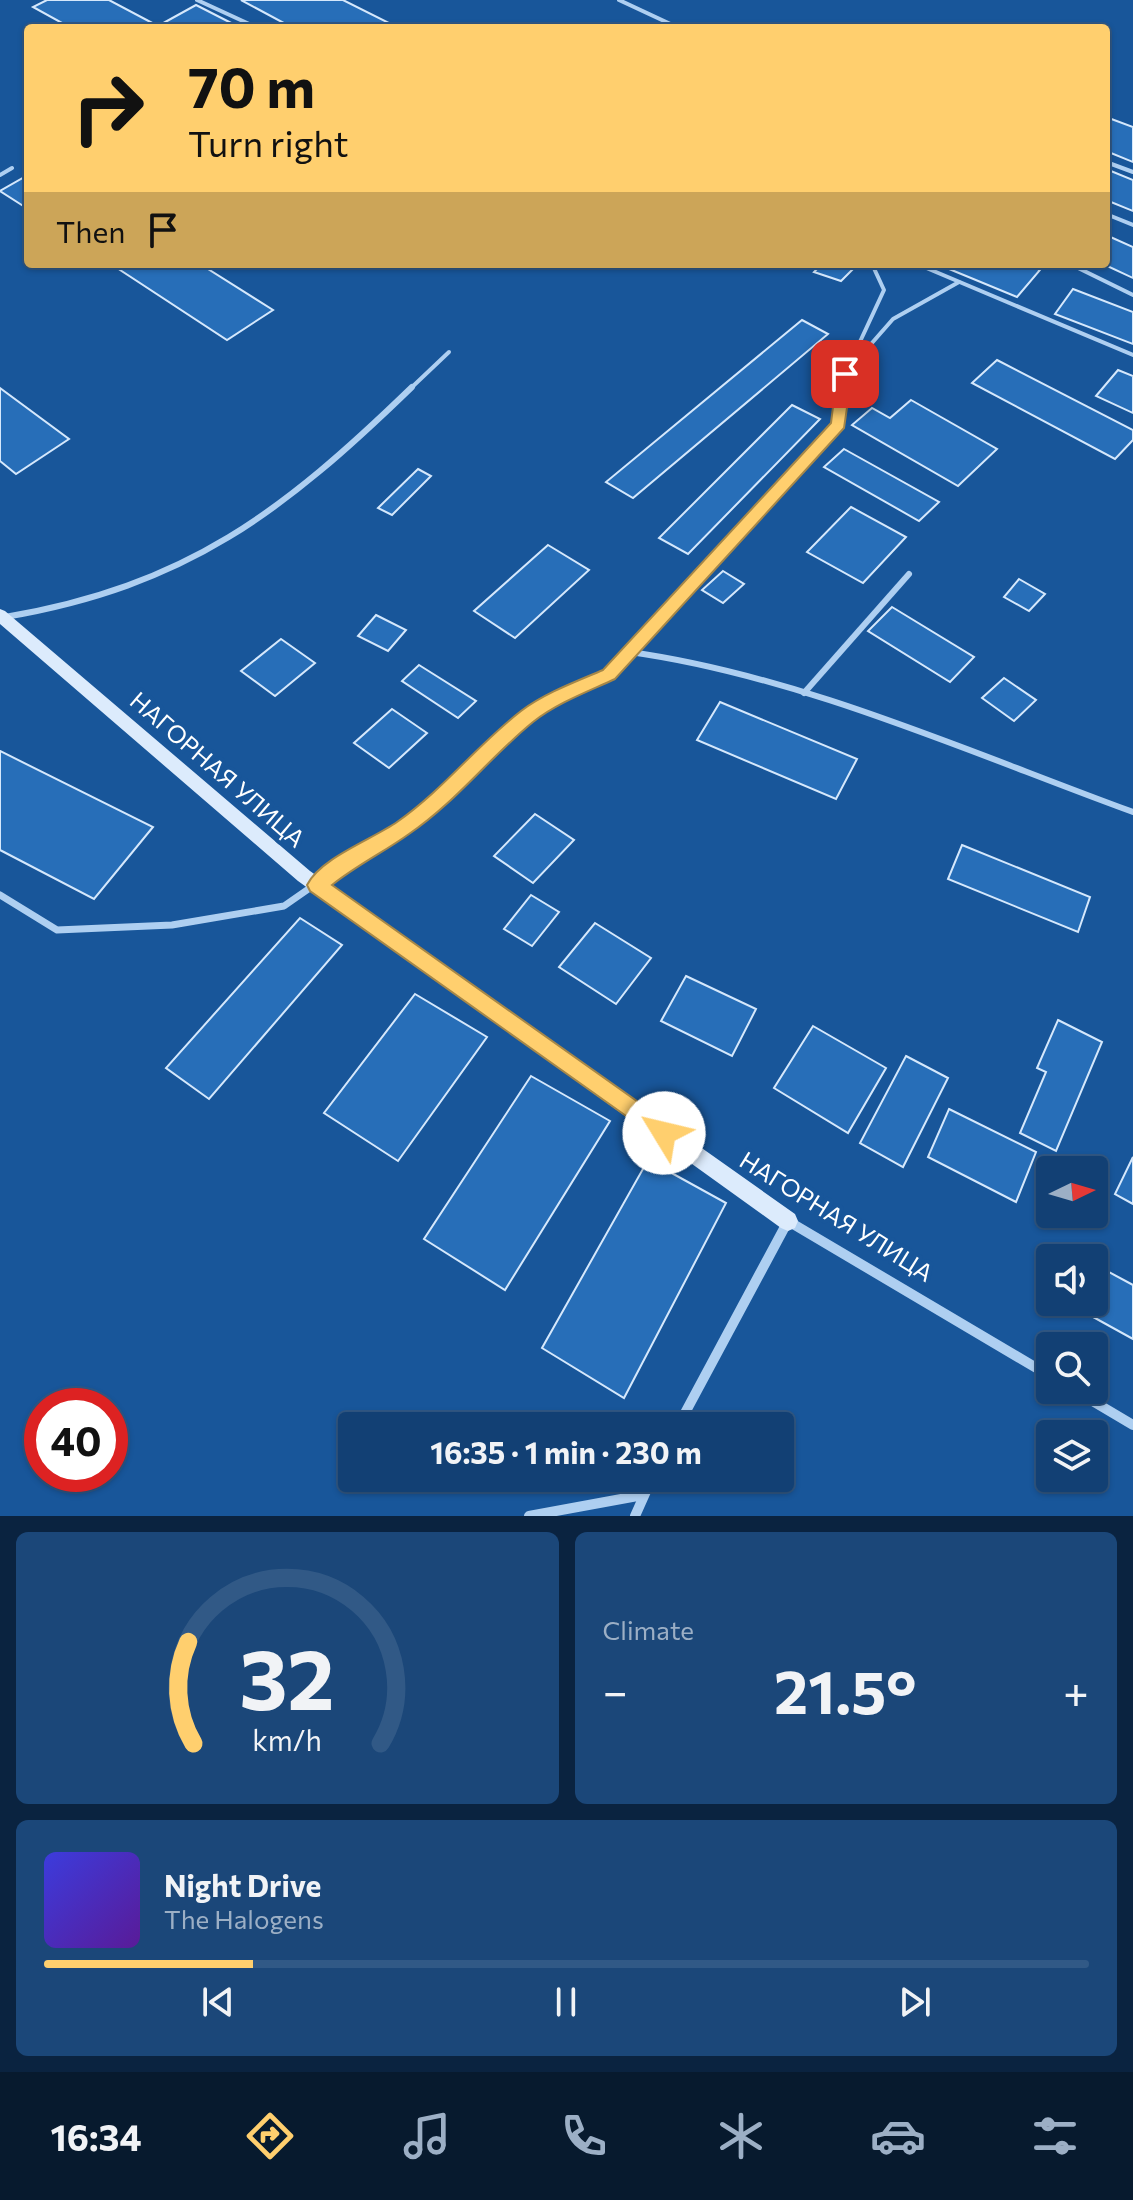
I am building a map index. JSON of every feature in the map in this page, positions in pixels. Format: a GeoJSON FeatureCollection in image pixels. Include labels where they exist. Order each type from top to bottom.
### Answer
{"type":"FeatureCollection","features":[{"type":"Feature","properties":{"kind":"street","name":"НАГОРНАЯ УЛИЦА"},"geometry":{"type":"LineString","coordinates":[[2,616],[317,885],[788,1221],[1036,1368]]}},
{"type":"Feature","properties":{"kind":"street"},"geometry":{"type":"LineString","coordinates":[[686,1412],[788,1221]]}},
{"type":"Feature","properties":{"kind":"street"},"geometry":{"type":"LineString","coordinates":[[1098,1404],[1133,1425]]}},
{"type":"Feature","properties":{"kind":"street"},"geometry":{"type":"LineString","coordinates":[[635,1516],[645,1492]]}},
{"type":"Feature","properties":{"kind":"street"},"geometry":{"type":"LineString","coordinates":[[529,1516],[643,1495]]}},
{"type":"Feature","properties":{"kind":"lane"},"geometry":{"type":"LineString","coordinates":[[197,0],[249,24]]}},
{"type":"Feature","properties":{"kind":"lane"},"geometry":{"type":"LineString","coordinates":[[619,0],[670,24]]}},
{"type":"Feature","properties":{"kind":"lane"},"geometry":{"type":"LineString","coordinates":[[1110,163],[1133,172]]}},
{"type":"Feature","properties":{"kind":"lane"},"geometry":{"type":"LineString","coordinates":[[0,175],[12,168]]}},
{"type":"Feature","properties":{"kind":"lane"},"geometry":{"type":"LineString","coordinates":[[1110,216],[1133,225]]}},
{"type":"Feature","properties":{"kind":"lane"},"geometry":{"type":"LineString","coordinates":[[0,895],[57,930],[172,925],[284,906],[357,854],[402,829],[463,779],[527,717],[559,697],[609,675],[839,425],[845,374],[884,290],[874,268]]}},
{"type":"Feature","properties":{"kind":"lane"},"geometry":{"type":"LineString","coordinates":[[926,268],[1133,355]]}},
{"type":"Feature","properties":{"kind":"lane"},"geometry":{"type":"LineString","coordinates":[[1078,268],[1133,295]]}},
{"type":"Feature","properties":{"kind":"lane"},"geometry":{"type":"LineString","coordinates":[[845,374],[893,319],[959,282]]}},
{"type":"Feature","properties":{"kind":"lane"},"geometry":{"type":"LineString","coordinates":[[2,616],[49,611],[98,598],[206,552],[241,532],[317,472],[449,352]]}},
{"type":"Feature","properties":{"kind":"lane"},"geometry":{"type":"LineString","coordinates":[[804,693],[909,574]]}},
{"type":"Feature","properties":{"kind":"lane"},"geometry":{"type":"LineString","coordinates":[[630,652],[688,660],[804,693],[1133,812]]}},
{"type":"Feature","properties":{"kind":"building"},"geometry":{"type":"Polygon","coordinates":[[[47,0],[109,0],[154,24],[64,24],[33,7],[47,0]]]}},
{"type":"Feature","properties":{"kind":"building"},"geometry":{"type":"Polygon","coordinates":[[[241,0],[343,0],[389,23],[387,24],[286,24],[241,0]]]}},
{"type":"Feature","properties":{"kind":"building"},"geometry":{"type":"Polygon","coordinates":[[[196,5],[233,24],[162,24],[196,5]]]}},
{"type":"Feature","properties":{"kind":"building"},"geometry":{"type":"Polygon","coordinates":[[[1110,118],[1133,127],[1133,162],[1110,153],[1110,118]]]}},
{"type":"Feature","properties":{"kind":"building"},"geometry":{"type":"Polygon","coordinates":[[[1110,171],[1133,180],[1133,211],[1110,202],[1110,171]]]}},
{"type":"Feature","properties":{"kind":"building"},"geometry":{"type":"Polygon","coordinates":[[[24,177],[24,206],[0,191],[24,177]]]}},
{"type":"Feature","properties":{"kind":"building"},"geometry":{"type":"Polygon","coordinates":[[[1110,237],[1133,247],[1133,278],[1110,267],[1110,237]]]}},
{"type":"Feature","properties":{"kind":"building"},"geometry":{"type":"Polygon","coordinates":[[[117,268],[206,268],[273,310],[227,340],[117,268]]]}},
{"type":"Feature","properties":{"kind":"building"},"geometry":{"type":"Polygon","coordinates":[[[818,268],[853,269],[841,281],[814,272],[818,268]]]}},
{"type":"Feature","properties":{"kind":"building"},"geometry":{"type":"Polygon","coordinates":[[[947,268],[1040,270],[1017,297],[947,268]]]}},
{"type":"Feature","properties":{"kind":"building"},"geometry":{"type":"Polygon","coordinates":[[[1073,289],[1133,312],[1133,344],[1055,314],[1073,289]]]}},
{"type":"Feature","properties":{"kind":"building"},"geometry":{"type":"Polygon","coordinates":[[[802,320],[828,334],[633,498],[606,482],[802,320]]]}},
{"type":"Feature","properties":{"kind":"building"},"geometry":{"type":"Polygon","coordinates":[[[997,360],[1133,430],[1133,440],[1115,459],[972,383],[997,360]]]}},
{"type":"Feature","properties":{"kind":"building"},"geometry":{"type":"Polygon","coordinates":[[[1118,370],[1133,376],[1133,413],[1096,396],[1118,370]]]}},
{"type":"Feature","properties":{"kind":"building"},"geometry":{"type":"Polygon","coordinates":[[[0,388],[69,439],[16,474],[0,461],[0,388]]]}},
{"type":"Feature","properties":{"kind":"building"},"geometry":{"type":"Polygon","coordinates":[[[911,400],[997,449],[958,486],[852,425],[872,408],[890,418],[911,400]]]}},
{"type":"Feature","properties":{"kind":"building"},"geometry":{"type":"Polygon","coordinates":[[[792,405],[820,419],[688,554],[659,538],[792,405]]]}},
{"type":"Feature","properties":{"kind":"building"},"geometry":{"type":"Polygon","coordinates":[[[844,449],[939,502],[919,521],[824,467],[844,449]]]}},
{"type":"Feature","properties":{"kind":"building"},"geometry":{"type":"Polygon","coordinates":[[[418,469],[431,476],[392,515],[378,508],[418,469]]]}},
{"type":"Feature","properties":{"kind":"building"},"geometry":{"type":"Polygon","coordinates":[[[851,507],[906,537],[863,583],[807,552],[851,507]]]}},
{"type":"Feature","properties":{"kind":"building"},"geometry":{"type":"Polygon","coordinates":[[[548,545],[589,570],[515,638],[474,611],[548,545]]]}},
{"type":"Feature","properties":{"kind":"building"},"geometry":{"type":"Polygon","coordinates":[[[723,571],[744,584],[723,603],[702,590],[723,571]]]}},
{"type":"Feature","properties":{"kind":"building"},"geometry":{"type":"Polygon","coordinates":[[[1019,579],[1045,594],[1029,611],[1004,597],[1019,579]]]}},
{"type":"Feature","properties":{"kind":"building"},"geometry":{"type":"Polygon","coordinates":[[[892,607],[974,657],[950,682],[868,631],[892,607]]]}},
{"type":"Feature","properties":{"kind":"building"},"geometry":{"type":"Polygon","coordinates":[[[376,615],[406,630],[388,651],[358,636],[376,615]]]}},
{"type":"Feature","properties":{"kind":"building"},"geometry":{"type":"Polygon","coordinates":[[[281,639],[315,663],[275,696],[241,671],[281,639]]]}},
{"type":"Feature","properties":{"kind":"building"},"geometry":{"type":"Polygon","coordinates":[[[419,665],[476,701],[458,718],[402,681],[419,665]]]}},
{"type":"Feature","properties":{"kind":"building"},"geometry":{"type":"Polygon","coordinates":[[[1004,678],[1036,700],[1014,721],[982,698],[1004,678]]]}},
{"type":"Feature","properties":{"kind":"building"},"geometry":{"type":"Polygon","coordinates":[[[720,702],[857,759],[836,799],[697,740],[720,702]]]}},
{"type":"Feature","properties":{"kind":"building"},"geometry":{"type":"Polygon","coordinates":[[[392,709],[427,733],[389,768],[354,743],[392,709]]]}},
{"type":"Feature","properties":{"kind":"building"},"geometry":{"type":"Polygon","coordinates":[[[0,751],[153,827],[94,899],[0,850],[0,751]]]}},
{"type":"Feature","properties":{"kind":"building"},"geometry":{"type":"Polygon","coordinates":[[[535,814],[574,840],[533,883],[494,856],[535,814]]]}},
{"type":"Feature","properties":{"kind":"building"},"geometry":{"type":"Polygon","coordinates":[[[962,845],[1090,897],[1078,932],[948,879],[962,845]]]}},
{"type":"Feature","properties":{"kind":"building"},"geometry":{"type":"Polygon","coordinates":[[[531,895],[559,912],[532,946],[504,929],[531,895]]]}},
{"type":"Feature","properties":{"kind":"building"},"geometry":{"type":"Polygon","coordinates":[[[300,918],[342,945],[209,1099],[166,1068],[300,918]]]}},
{"type":"Feature","properties":{"kind":"building"},"geometry":{"type":"Polygon","coordinates":[[[595,923],[651,958],[616,1004],[559,967],[595,923]]]}},
{"type":"Feature","properties":{"kind":"building"},"geometry":{"type":"Polygon","coordinates":[[[686,976],[756,1009],[732,1056],[661,1021],[686,976]]]}},
{"type":"Feature","properties":{"kind":"building"},"geometry":{"type":"Polygon","coordinates":[[[415,994],[487,1037],[398,1161],[324,1113],[415,994]]]}},
{"type":"Feature","properties":{"kind":"building"},"geometry":{"type":"Polygon","coordinates":[[[1058,1020],[1102,1042],[1056,1151],[1020,1133],[1046,1072],[1037,1068],[1058,1020]]]}},
{"type":"Feature","properties":{"kind":"building"},"geometry":{"type":"Polygon","coordinates":[[[813,1026],[886,1068],[848,1133],[774,1088],[813,1026]]]}},
{"type":"Feature","properties":{"kind":"building"},"geometry":{"type":"Polygon","coordinates":[[[906,1056],[948,1078],[903,1167],[860,1143],[906,1056]]]}},
{"type":"Feature","properties":{"kind":"building"},"geometry":{"type":"Polygon","coordinates":[[[531,1076],[610,1121],[505,1290],[424,1239],[531,1076]]]}},
{"type":"Feature","properties":{"kind":"building"},"geometry":{"type":"Polygon","coordinates":[[[949,1109],[1036,1152],[1016,1202],[928,1157],[949,1109]]]}},
{"type":"Feature","properties":{"kind":"building"},"geometry":{"type":"Polygon","coordinates":[[[1133,1157],[1133,1204],[1115,1194],[1133,1157]]]}},
{"type":"Feature","properties":{"kind":"building"},"geometry":{"type":"Polygon","coordinates":[[[648,1160],[726,1203],[624,1398],[542,1348],[648,1160]]]}},
{"type":"Feature","properties":{"kind":"building"},"geometry":{"type":"Polygon","coordinates":[[[1108,1272],[1133,1285],[1133,1339],[1091,1316],[1108,1316],[1108,1272]]]}},
{"type":"Feature","properties":{"kind":"route"},"geometry":{"type":"LineString","coordinates":[[664,1133],[317,885],[357,854],[402,829],[463,779],[527,717],[559,697],[609,675],[839,425],[845,374]]}}]}
